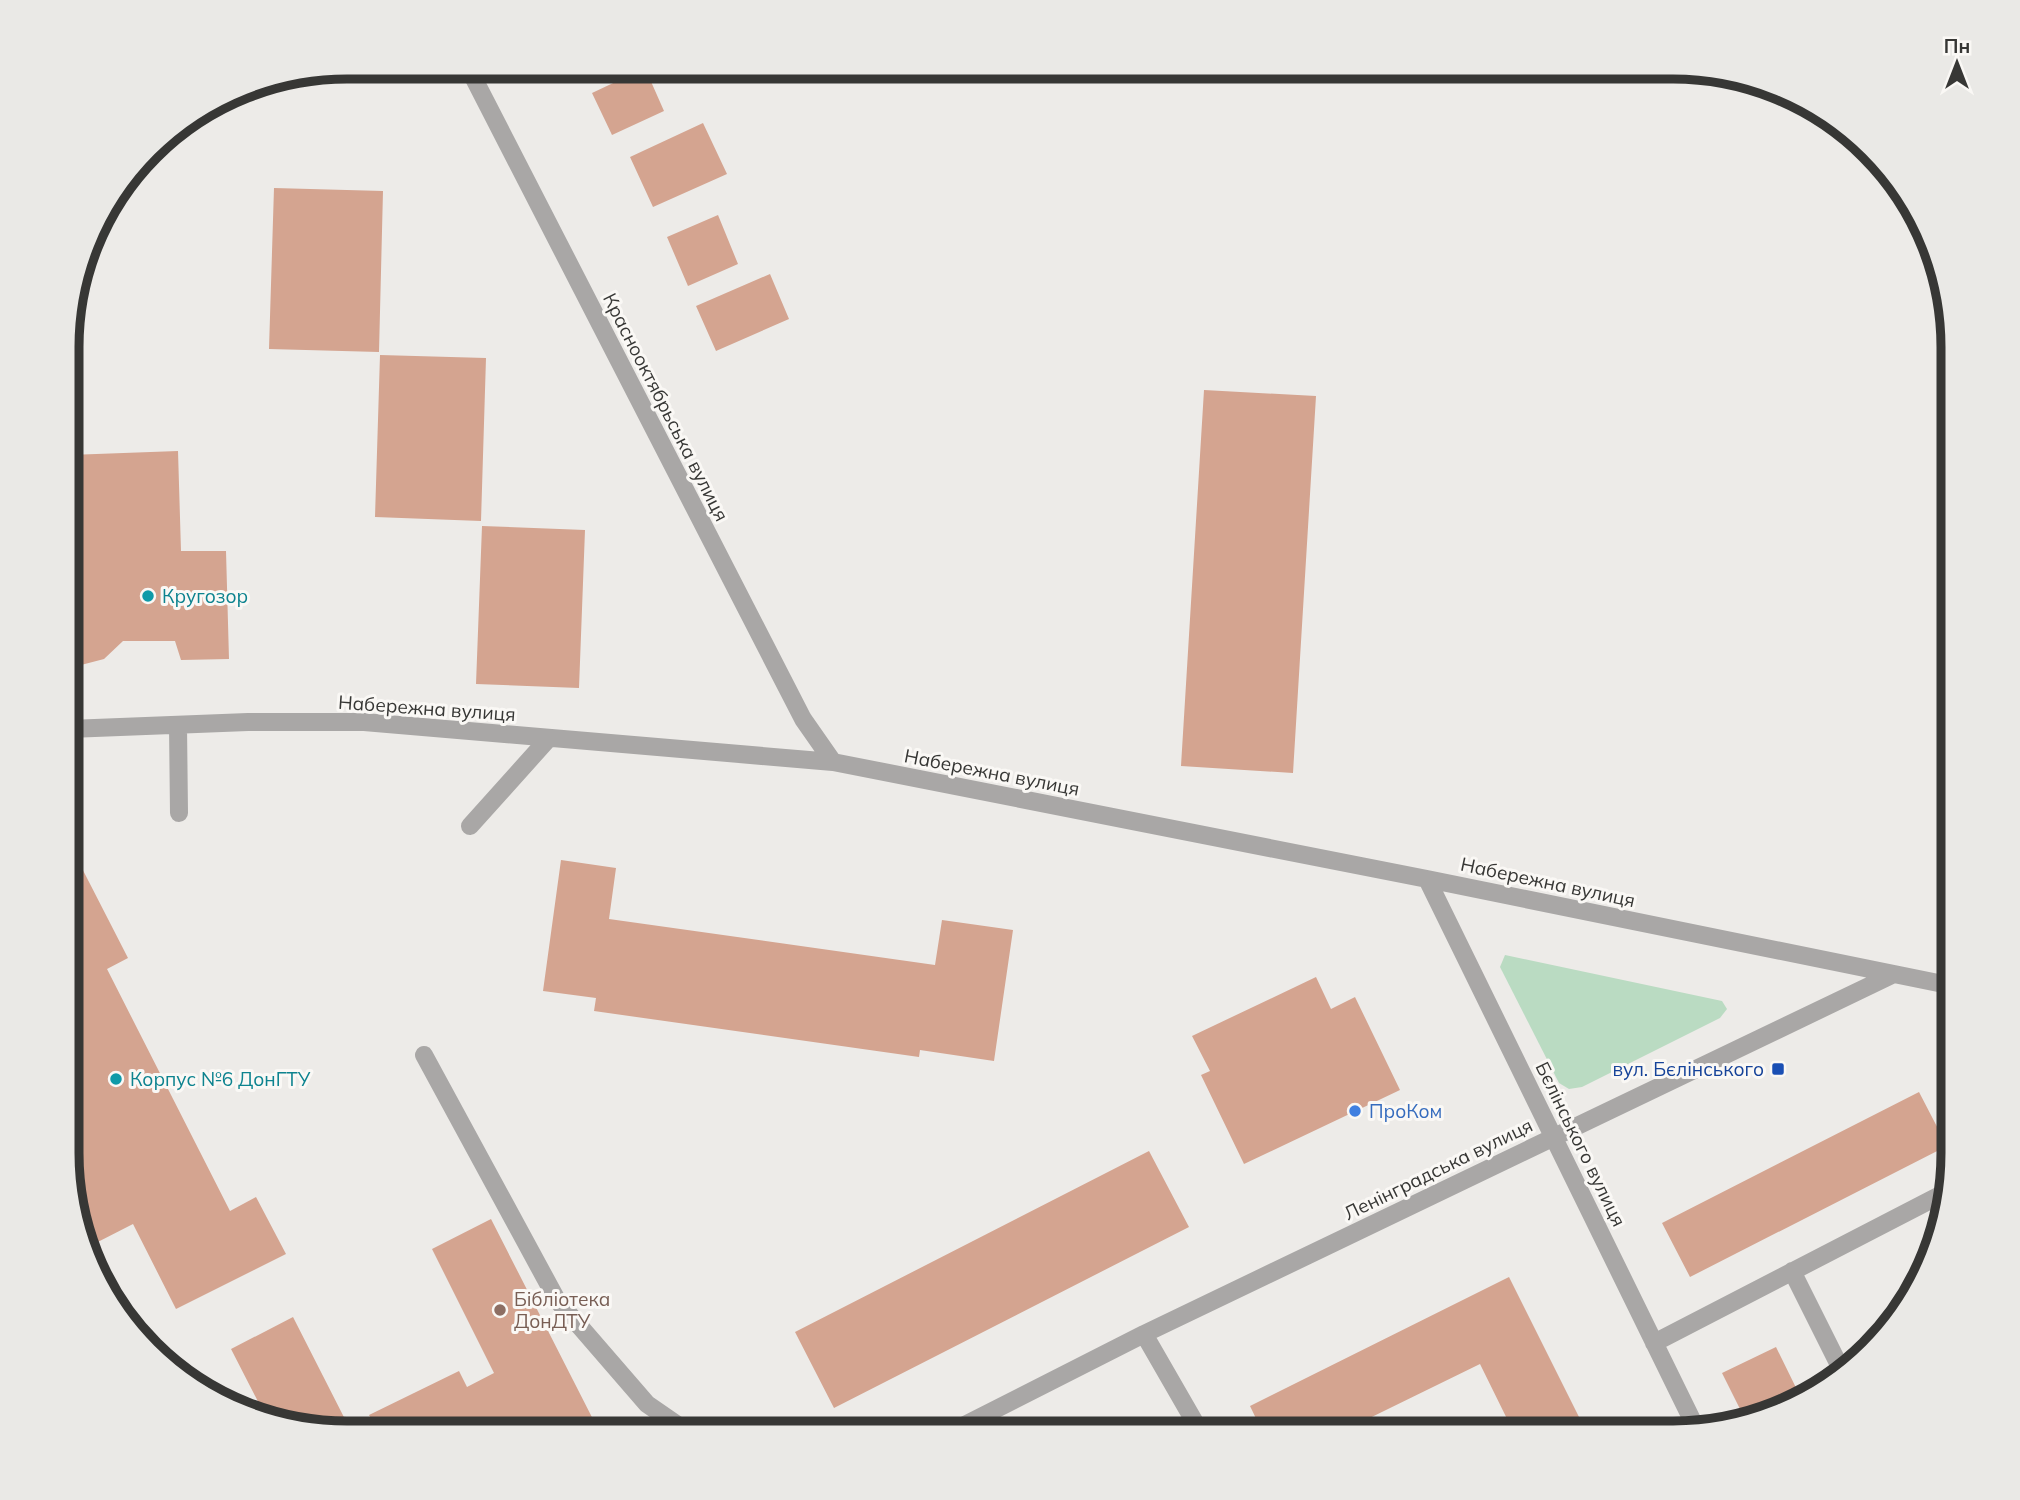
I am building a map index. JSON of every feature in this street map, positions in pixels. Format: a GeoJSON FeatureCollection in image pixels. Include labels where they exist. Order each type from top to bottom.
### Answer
{"type":"FeatureCollection","features":[{"type":"Feature","properties":{"kind":"street","name":"Краснооктябрьська вулиця"},"geometry":{"type":"LineString","coordinates":[[475,79],[803,719],[833,762]]}},
{"type":"Feature","properties":{"kind":"street","name":"Набережна вулиця"},"geometry":{"type":"LineString","coordinates":[[79,729],[247,722],[364,722],[833,762],[1894,974]]}},
{"type":"Feature","properties":{"kind":"street"},"geometry":{"type":"LineString","coordinates":[[178,725],[179,813]]}},
{"type":"Feature","properties":{"kind":"street"},"geometry":{"type":"LineString","coordinates":[[470,826],[549,738]]}},
{"type":"Feature","properties":{"kind":"street","name":"Бєлінського вулиця"},"geometry":{"type":"LineString","coordinates":[[1427,879],[1692,1421]]}},
{"type":"Feature","properties":{"kind":"street"},"geometry":{"type":"LineString","coordinates":[[1894,974],[1941,984]]}},
{"type":"Feature","properties":{"kind":"street","name":"Ленінградська вулиця"},"geometry":{"type":"LineString","coordinates":[[973,1421],[1144,1334],[1894,974]]}},
{"type":"Feature","properties":{"kind":"street"},"geometry":{"type":"LineString","coordinates":[[424,1055],[557,1300],[647,1404],[672,1421]]}},
{"type":"Feature","properties":{"kind":"street"},"geometry":{"type":"LineString","coordinates":[[1654,1343],[1938,1196]]}},
{"type":"Feature","properties":{"kind":"street"},"geometry":{"type":"LineString","coordinates":[[1792,1271],[1839,1364]]}},
{"type":"Feature","properties":{"kind":"street"},"geometry":{"type":"LineString","coordinates":[[1144,1334],[1194,1421]]}},
{"type":"Feature","properties":{"kind":"green space"},"geometry":{"type":"Polygon","coordinates":[[[1505,955],[1722,1001],[1727,1009],[1720,1018],[1582,1087],[1569,1089],[1559,1083],[1500,967],[1505,955]]]}},
{"type":"Feature","properties":{"kind":"building"},"geometry":{"type":"Polygon","coordinates":[[[622,79],[650,79],[664,111],[612,135],[592,93],[622,79]]]}},
{"type":"Feature","properties":{"kind":"building"},"geometry":{"type":"Polygon","coordinates":[[[703,123],[727,174],[653,207],[630,157],[703,123]]]}},
{"type":"Feature","properties":{"kind":"building"},"geometry":{"type":"Polygon","coordinates":[[[274,188],[383,191],[379,352],[269,349],[274,188]]]}},
{"type":"Feature","properties":{"kind":"building"},"geometry":{"type":"Polygon","coordinates":[[[718,215],[738,264],[688,286],[667,237],[718,215]]]}},
{"type":"Feature","properties":{"kind":"building"},"geometry":{"type":"Polygon","coordinates":[[[770,274],[789,319],[716,351],[696,306],[770,274]]]}},
{"type":"Feature","properties":{"kind":"building"},"geometry":{"type":"Polygon","coordinates":[[[380,355],[486,358],[481,521],[375,517],[380,355]]]}},
{"type":"Feature","properties":{"kind":"building"},"geometry":{"type":"Polygon","coordinates":[[[1204,390],[1316,396],[1293,773],[1181,766],[1204,390]]]}},
{"type":"Feature","properties":{"kind":"building","name":"Кругозор"},"geometry":{"type":"Polygon","coordinates":[[[178,451],[181,551],[226,551],[229,659],[181,660],[175,641],[123,641],[104,659],[79,665],[79,455],[178,451]]]}},
{"type":"Feature","properties":{"kind":"building"},"geometry":{"type":"Polygon","coordinates":[[[482,526],[585,530],[579,688],[476,684],[482,526]]]}},
{"type":"Feature","properties":{"kind":"building"},"geometry":{"type":"Polygon","coordinates":[[[561,860],[616,868],[609,919],[935,965],[942,920],[1013,930],[994,1061],[920,1050],[919,1057],[594,1011],[596,998],[543,991],[561,860]]]}},
{"type":"Feature","properties":{"kind":"building","name":"Корпус №6 ДонГТУ"},"geometry":{"type":"Polygon","coordinates":[[[79,862],[128,958],[107,969],[230,1211],[256,1197],[286,1254],[176,1309],[133,1224],[95,1244],[81,1188],[79,862]]]}},
{"type":"Feature","properties":{"kind":"building"},"geometry":{"type":"Polygon","coordinates":[[[1316,977],[1331,1009],[1355,997],[1400,1090],[1244,1164],[1201,1075],[1210,1071],[1192,1036],[1316,977]]]}},
{"type":"Feature","properties":{"kind":"building"},"geometry":{"type":"Polygon","coordinates":[[[1919,1092],[1941,1134],[1941,1149],[1690,1277],[1662,1223],[1919,1092]]]}},
{"type":"Feature","properties":{"kind":"building"},"geometry":{"type":"Polygon","coordinates":[[[1149,1151],[1189,1227],[834,1408],[795,1332],[1149,1151]]]}},
{"type":"Feature","properties":{"kind":"building","name":"Бібліотека ДонДТУ"},"geometry":{"type":"Polygon","coordinates":[[[491,1219],[594,1421],[372,1421],[369,1415],[459,1371],[467,1387],[494,1373],[432,1249],[491,1219]]]}},
{"type":"Feature","properties":{"kind":"building"},"geometry":{"type":"Polygon","coordinates":[[[1509,1277],[1581,1421],[1508,1421],[1480,1364],[1364,1421],[1257,1421],[1250,1406],[1509,1277]]]}},
{"type":"Feature","properties":{"kind":"building"},"geometry":{"type":"Polygon","coordinates":[[[293,1317],[346,1421],[312,1419],[261,1407],[231,1349],[293,1317]]]}},
{"type":"Feature","properties":{"kind":"building"},"geometry":{"type":"Polygon","coordinates":[[[1776,1347],[1797,1391],[1742,1412],[1722,1373],[1776,1347]]]}},
{"type":"Feature","properties":{"kind":"place","name":"Кругозор"},"geometry":{"type":"Point","coordinates":[148,596]}},
{"type":"Feature","properties":{"kind":"place","name":"вул. Бєлінського"},"geometry":{"type":"Point","coordinates":[1778,1069]}},
{"type":"Feature","properties":{"kind":"place","name":"Корпус №6 ДонГТУ"},"geometry":{"type":"Point","coordinates":[116,1079]}},
{"type":"Feature","properties":{"kind":"place","name":"ПроКом"},"geometry":{"type":"Point","coordinates":[1355,1111]}},
{"type":"Feature","properties":{"kind":"place","name":"Бібліотека ДонДТУ"},"geometry":{"type":"Point","coordinates":[500,1310]}}]}
